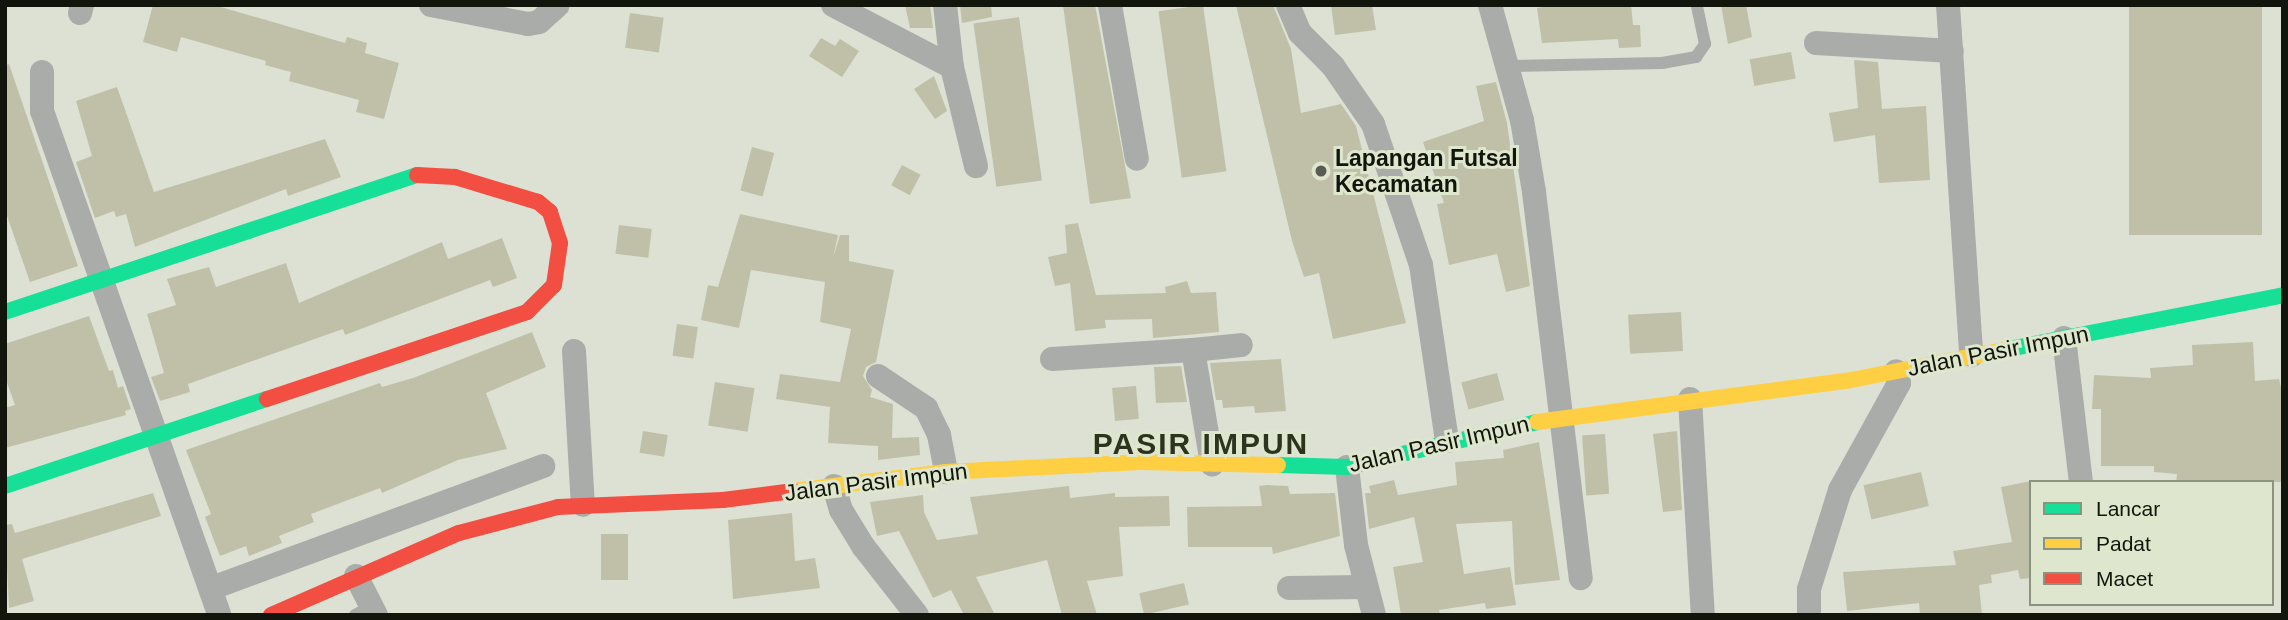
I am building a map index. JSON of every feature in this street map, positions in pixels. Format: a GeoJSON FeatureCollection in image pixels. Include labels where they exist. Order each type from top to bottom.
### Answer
{"type":"FeatureCollection","features":[{"type":"Feature","properties":{"kind":"street"},"geometry":{"type":"LineString","coordinates":[[431,5],[528,24],[539,22],[558,5]]}},
{"type":"Feature","properties":{"kind":"street"},"geometry":{"type":"LineString","coordinates":[[833,5],[953,67]]}},
{"type":"Feature","properties":{"kind":"street"},"geometry":{"type":"LineString","coordinates":[[945,5],[953,67],[976,166]]}},
{"type":"Feature","properties":{"kind":"street"},"geometry":{"type":"LineString","coordinates":[[1110,5],[1137,159]]}},
{"type":"Feature","properties":{"kind":"street"},"geometry":{"type":"LineString","coordinates":[[1288,5],[1300,33],[1333,66],[1373,124],[1421,265],[1447,441]]}},
{"type":"Feature","properties":{"kind":"street"},"geometry":{"type":"LineString","coordinates":[[1490,5],[1507,66],[1532,180],[1565,415],[1581,578]]}},
{"type":"Feature","properties":{"kind":"street"},"geometry":{"type":"LineString","coordinates":[[1948,5],[1970,355]]}},
{"type":"Feature","properties":{"kind":"street"},"geometry":{"type":"LineString","coordinates":[[1816,43],[1952,51]]}},
{"type":"Feature","properties":{"kind":"street"},"geometry":{"type":"LineString","coordinates":[[41,72],[42,111],[219,614]]}},
{"type":"Feature","properties":{"kind":"street"},"geometry":{"type":"LineString","coordinates":[[5,312],[101,283],[412,175],[455,177],[538,202],[556,225],[560,243],[554,285],[527,312],[5,486]]}},
{"type":"Feature","properties":{"kind":"street","name":"Jalan Pasir Impun"},"geometry":{"type":"LineString","coordinates":[[285,612],[356,576],[459,533],[558,506],[723,500],[946,472],[1141,461],[1347,467],[1565,415],[1896,371],[2283,295]]}},
{"type":"Feature","properties":{"kind":"street"},"geometry":{"type":"LineString","coordinates":[[2064,338],[2081,480]]}},
{"type":"Feature","properties":{"kind":"street"},"geometry":{"type":"LineString","coordinates":[[1052,359],[1241,345]]}},
{"type":"Feature","properties":{"kind":"street"},"geometry":{"type":"LineString","coordinates":[[1193,350],[1212,464]]}},
{"type":"Feature","properties":{"kind":"street"},"geometry":{"type":"LineString","coordinates":[[574,351],[583,505]]}},
{"type":"Feature","properties":{"kind":"street"},"geometry":{"type":"LineString","coordinates":[[1810,615],[1809,589],[1840,490],[1899,383],[1896,371]]}},
{"type":"Feature","properties":{"kind":"street"},"geometry":{"type":"LineString","coordinates":[[878,376],[926,408],[939,435],[946,472]]}},
{"type":"Feature","properties":{"kind":"street"},"geometry":{"type":"LineString","coordinates":[[1690,399],[1703,615]]}},
{"type":"Feature","properties":{"kind":"street"},"geometry":{"type":"LineString","coordinates":[[212,588],[543,467]]}},
{"type":"Feature","properties":{"kind":"street"},"geometry":{"type":"LineString","coordinates":[[1347,467],[1365,587],[1374,615]]}},
{"type":"Feature","properties":{"kind":"street"},"geometry":{"type":"LineString","coordinates":[[834,486],[841,510],[863,545],[917,615]]}},
{"type":"Feature","properties":{"kind":"street"},"geometry":{"type":"LineString","coordinates":[[356,576],[368,612]]}},
{"type":"Feature","properties":{"kind":"street"},"geometry":{"type":"LineString","coordinates":[[1289,588],[1365,587]]}},
{"type":"Feature","properties":{"kind":"lane"},"geometry":{"type":"LineString","coordinates":[[1507,66],[1662,63],[1696,57],[1705,44],[1697,5]]}},
{"type":"Feature","properties":{"kind":"building"},"geometry":{"type":"Polygon","coordinates":[[[153,5],[214,5],[345,43],[347,37],[367,43],[365,53],[399,63],[384,119],[356,112],[359,100],[289,81],[291,72],[265,65],[266,61],[181,37],[177,52],[143,42],[153,5]]]}},
{"type":"Feature","properties":{"kind":"building"},"geometry":{"type":"Polygon","coordinates":[[[905,5],[930,5],[933,28],[910,28],[905,5]]]}},
{"type":"Feature","properties":{"kind":"building"},"geometry":{"type":"Polygon","coordinates":[[[960,5],[991,5],[992,17],[962,23],[960,5]]]}},
{"type":"Feature","properties":{"kind":"building"},"geometry":{"type":"Polygon","coordinates":[[[1063,5],[1095,5],[1131,198],[1090,204],[1063,5]]]}},
{"type":"Feature","properties":{"kind":"building"},"geometry":{"type":"Polygon","coordinates":[[[1203,5],[1226,171],[1182,178],[1158,11],[1203,5]]]}},
{"type":"Feature","properties":{"kind":"building"},"geometry":{"type":"Polygon","coordinates":[[[1236,5],[1273,5],[1291,49],[1301,113],[1341,104],[1356,126],[1406,323],[1333,339],[1319,273],[1304,277],[1292,241],[1236,5]]]}},
{"type":"Feature","properties":{"kind":"building"},"geometry":{"type":"Polygon","coordinates":[[[1331,5],[1372,5],[1376,30],[1335,35],[1331,5]]]}},
{"type":"Feature","properties":{"kind":"building"},"geometry":{"type":"Polygon","coordinates":[[[1557,5],[1631,5],[1633,25],[1640,25],[1641,47],[1619,48],[1618,39],[1542,43],[1537,8],[1557,5]]]}},
{"type":"Feature","properties":{"kind":"building"},"geometry":{"type":"Polygon","coordinates":[[[1721,5],[1746,5],[1752,37],[1728,44],[1721,5]]]}},
{"type":"Feature","properties":{"kind":"building"},"geometry":{"type":"Polygon","coordinates":[[[2129,5],[2262,5],[2262,235],[2129,235],[2129,5]]]}},
{"type":"Feature","properties":{"kind":"building"},"geometry":{"type":"Polygon","coordinates":[[[630,13],[664,18],[659,52],[625,48],[630,13]]]}},
{"type":"Feature","properties":{"kind":"building"},"geometry":{"type":"Polygon","coordinates":[[[1019,17],[1042,180],[996,187],[973,23],[1019,17]]]}},
{"type":"Feature","properties":{"kind":"building"},"geometry":{"type":"Polygon","coordinates":[[[821,38],[835,46],[840,39],[859,51],[842,77],[809,56],[821,38]]]}},
{"type":"Feature","properties":{"kind":"building"},"geometry":{"type":"Polygon","coordinates":[[[1791,52],[1796,79],[1754,86],[1750,59],[1791,52]]]}},
{"type":"Feature","properties":{"kind":"building"},"geometry":{"type":"Polygon","coordinates":[[[1854,60],[1878,62],[1882,109],[1926,106],[1930,180],[1879,183],[1875,135],[1834,142],[1829,113],[1858,108],[1854,60]]]}},
{"type":"Feature","properties":{"kind":"building"},"geometry":{"type":"Polygon","coordinates":[[[9,64],[78,266],[30,282],[5,210],[5,65],[9,64]]]}},
{"type":"Feature","properties":{"kind":"building"},"geometry":{"type":"Polygon","coordinates":[[[934,76],[947,111],[935,119],[914,89],[934,76]]]}},
{"type":"Feature","properties":{"kind":"building"},"geometry":{"type":"Polygon","coordinates":[[[1496,82],[1507,123],[1530,286],[1506,292],[1497,254],[1449,265],[1437,204],[1444,203],[1423,142],[1484,121],[1476,86],[1496,82]]]}},
{"type":"Feature","properties":{"kind":"building"},"geometry":{"type":"Polygon","coordinates":[[[117,87],[154,192],[325,139],[341,177],[288,196],[286,189],[135,247],[126,214],[116,217],[114,211],[95,218],[76,162],[92,156],[76,101],[117,87]]]}},
{"type":"Feature","properties":{"kind":"building"},"geometry":{"type":"Polygon","coordinates":[[[752,147],[774,153],[763,196],[740,190],[752,147]]]}},
{"type":"Feature","properties":{"kind":"building"},"geometry":{"type":"Polygon","coordinates":[[[902,165],[921,175],[910,195],[891,185],[902,165]]]}},
{"type":"Feature","properties":{"kind":"building"},"geometry":{"type":"Polygon","coordinates":[[[740,214],[838,235],[833,258],[840,235],[849,235],[849,261],[894,270],[876,362],[866,367],[863,376],[872,390],[870,397],[893,404],[892,438],[919,437],[920,455],[878,460],[878,446],[828,443],[830,407],[776,399],[780,374],[840,382],[851,329],[820,322],[825,282],[751,270],[739,328],[701,320],[708,285],[718,287],[740,214]]]}},
{"type":"Feature","properties":{"kind":"building"},"geometry":{"type":"Polygon","coordinates":[[[1078,223],[1096,295],[1166,293],[1165,287],[1187,281],[1191,293],[1216,292],[1219,332],[1153,338],[1152,319],[1105,320],[1106,328],[1075,331],[1070,283],[1055,286],[1048,257],[1067,253],[1065,225],[1078,223]]]}},
{"type":"Feature","properties":{"kind":"building"},"geometry":{"type":"Polygon","coordinates":[[[619,225],[652,229],[648,258],[615,254],[619,225]]]}},
{"type":"Feature","properties":{"kind":"building"},"geometry":{"type":"Polygon","coordinates":[[[502,238],[517,278],[493,287],[490,280],[345,335],[343,329],[188,384],[190,392],[160,401],[151,377],[164,373],[147,314],[176,305],[167,279],[209,267],[216,287],[286,263],[299,303],[442,242],[448,259],[502,238]]]}},
{"type":"Feature","properties":{"kind":"building"},"geometry":{"type":"Polygon","coordinates":[[[1681,312],[1683,351],[1630,354],[1628,315],[1681,312]]]}},
{"type":"Feature","properties":{"kind":"building"},"geometry":{"type":"Polygon","coordinates":[[[89,316],[109,371],[113,370],[118,388],[123,386],[131,409],[125,411],[126,415],[5,448],[5,408],[15,405],[5,377],[5,344],[89,316]]]}},
{"type":"Feature","properties":{"kind":"building"},"geometry":{"type":"Polygon","coordinates":[[[677,324],[698,327],[693,359],[673,356],[677,324]]]}},
{"type":"Feature","properties":{"kind":"building"},"geometry":{"type":"Polygon","coordinates":[[[532,332],[546,367],[486,393],[507,449],[458,460],[382,493],[380,488],[311,514],[314,522],[279,536],[282,543],[249,556],[246,546],[220,556],[205,517],[211,514],[186,450],[380,383],[382,387],[413,378],[532,332]]]}},
{"type":"Feature","properties":{"kind":"building"},"geometry":{"type":"Polygon","coordinates":[[[2253,342],[2255,381],[2279,379],[2283,395],[2283,482],[2176,480],[2177,474],[2154,472],[2154,466],[2101,466],[2101,409],[2092,409],[2094,375],[2151,378],[2150,368],[2193,365],[2192,345],[2253,342]]]}},
{"type":"Feature","properties":{"kind":"building"},"geometry":{"type":"Polygon","coordinates":[[[1281,359],[1286,411],[1255,413],[1254,406],[1223,408],[1222,400],[1216,400],[1210,363],[1281,359]]]}},
{"type":"Feature","properties":{"kind":"building"},"geometry":{"type":"Polygon","coordinates":[[[1181,366],[1187,402],[1156,403],[1154,367],[1181,366]]]}},
{"type":"Feature","properties":{"kind":"building"},"geometry":{"type":"Polygon","coordinates":[[[1497,373],[1504,400],[1469,410],[1461,383],[1497,373]]]}},
{"type":"Feature","properties":{"kind":"building"},"geometry":{"type":"Polygon","coordinates":[[[715,382],[755,388],[748,432],[708,425],[715,382]]]}},
{"type":"Feature","properties":{"kind":"building"},"geometry":{"type":"Polygon","coordinates":[[[1136,386],[1139,419],[1115,421],[1112,388],[1136,386]]]}},
{"type":"Feature","properties":{"kind":"building"},"geometry":{"type":"Polygon","coordinates":[[[643,431],[668,435],[664,457],[640,453],[643,431]]]}},
{"type":"Feature","properties":{"kind":"building"},"geometry":{"type":"Polygon","coordinates":[[[1677,431],[1682,510],[1663,512],[1653,434],[1677,431]]]}},
{"type":"Feature","properties":{"kind":"building"},"geometry":{"type":"Polygon","coordinates":[[[1605,434],[1609,494],[1586,495],[1582,436],[1605,434]]]}},
{"type":"Feature","properties":{"kind":"building"},"geometry":{"type":"Polygon","coordinates":[[[1539,442],[1560,580],[1515,585],[1512,521],[1456,524],[1464,574],[1510,567],[1516,605],[1486,609],[1485,603],[1439,610],[1440,615],[1401,615],[1393,567],[1423,562],[1414,517],[1369,529],[1365,493],[1371,493],[1369,486],[1394,480],[1398,495],[1457,485],[1455,462],[1504,458],[1503,450],[1539,442]]]}},
{"type":"Feature","properties":{"kind":"building"},"geometry":{"type":"Polygon","coordinates":[[[1921,472],[1929,506],[1871,519],[1864,485],[1921,472]]]}},
{"type":"Feature","properties":{"kind":"building"},"geometry":{"type":"Polygon","coordinates":[[[2029,481],[2029,578],[2020,579],[2018,570],[1991,575],[1992,583],[1979,585],[1982,615],[1920,615],[1919,603],[1847,611],[1843,572],[1956,565],[1953,551],[2012,542],[2001,487],[2029,481]]]}},
{"type":"Feature","properties":{"kind":"building"},"geometry":{"type":"Polygon","coordinates":[[[1069,486],[1070,498],[1115,493],[1115,497],[1169,496],[1170,526],[1119,527],[1123,576],[1087,581],[1097,615],[1062,615],[1047,560],[976,577],[995,615],[964,615],[951,590],[933,598],[899,531],[877,536],[870,502],[923,495],[924,512],[937,540],[978,534],[970,497],[1069,486]]]}},
{"type":"Feature","properties":{"kind":"building"},"geometry":{"type":"Polygon","coordinates":[[[1259,486],[1288,486],[1290,494],[1335,493],[1340,536],[1273,554],[1272,547],[1188,547],[1187,507],[1262,506],[1259,486]]]}},
{"type":"Feature","properties":{"kind":"building"},"geometry":{"type":"Polygon","coordinates":[[[153,493],[161,516],[22,559],[34,601],[9,608],[5,525],[12,524],[15,533],[153,493]]]}},
{"type":"Feature","properties":{"kind":"building"},"geometry":{"type":"Polygon","coordinates":[[[792,513],[795,561],[815,558],[820,588],[733,599],[728,520],[792,513]]]}},
{"type":"Feature","properties":{"kind":"building"},"geometry":{"type":"Polygon","coordinates":[[[601,534],[628,534],[628,580],[601,580],[601,534]]]}},
{"type":"Feature","properties":{"kind":"building"},"geometry":{"type":"Polygon","coordinates":[[[1184,583],[1189,604],[1144,615],[1139,593],[1184,583]]]}},
{"type":"Feature","properties":{"kind":"traffic: fast"},"geometry":{"type":"LineString","coordinates":[[5,312],[417,175]]}},
{"type":"Feature","properties":{"kind":"traffic: fast"},"geometry":{"type":"LineString","coordinates":[[2009,349],[2283,295]]}},
{"type":"Feature","properties":{"kind":"traffic: fast"},"geometry":{"type":"LineString","coordinates":[[5,486],[267,399]]}},
{"type":"Feature","properties":{"kind":"traffic: fast"},"geometry":{"type":"LineString","coordinates":[[1278,465],[1347,467],[1537,422]]}},
{"type":"Feature","properties":{"kind":"traffic: slow"},"geometry":{"type":"LineString","coordinates":[[1537,422],[1846,381],[2009,349]]}},
{"type":"Feature","properties":{"kind":"traffic: slow"},"geometry":{"type":"LineString","coordinates":[[793,491],[946,472],[1141,462],[1278,465]]}},
{"type":"Feature","properties":{"kind":"traffic: jam"},"geometry":{"type":"LineString","coordinates":[[267,399],[527,312],[554,285],[560,243],[550,212],[538,202],[455,177],[417,175]]}},
{"type":"Feature","properties":{"kind":"traffic: jam"},"geometry":{"type":"LineString","coordinates":[[271,615],[459,533],[558,507],[723,500],[793,491]]}},
{"type":"Feature","properties":{"kind":"place","name":"Lapangan Futsal Kecamatan"},"geometry":{"type":"Point","coordinates":[1321,171]}},
{"type":"Feature","properties":{"kind":"district","name":"PASIR IMPUN"},"geometry":{"type":"Point","coordinates":[1201,444]}}]}
